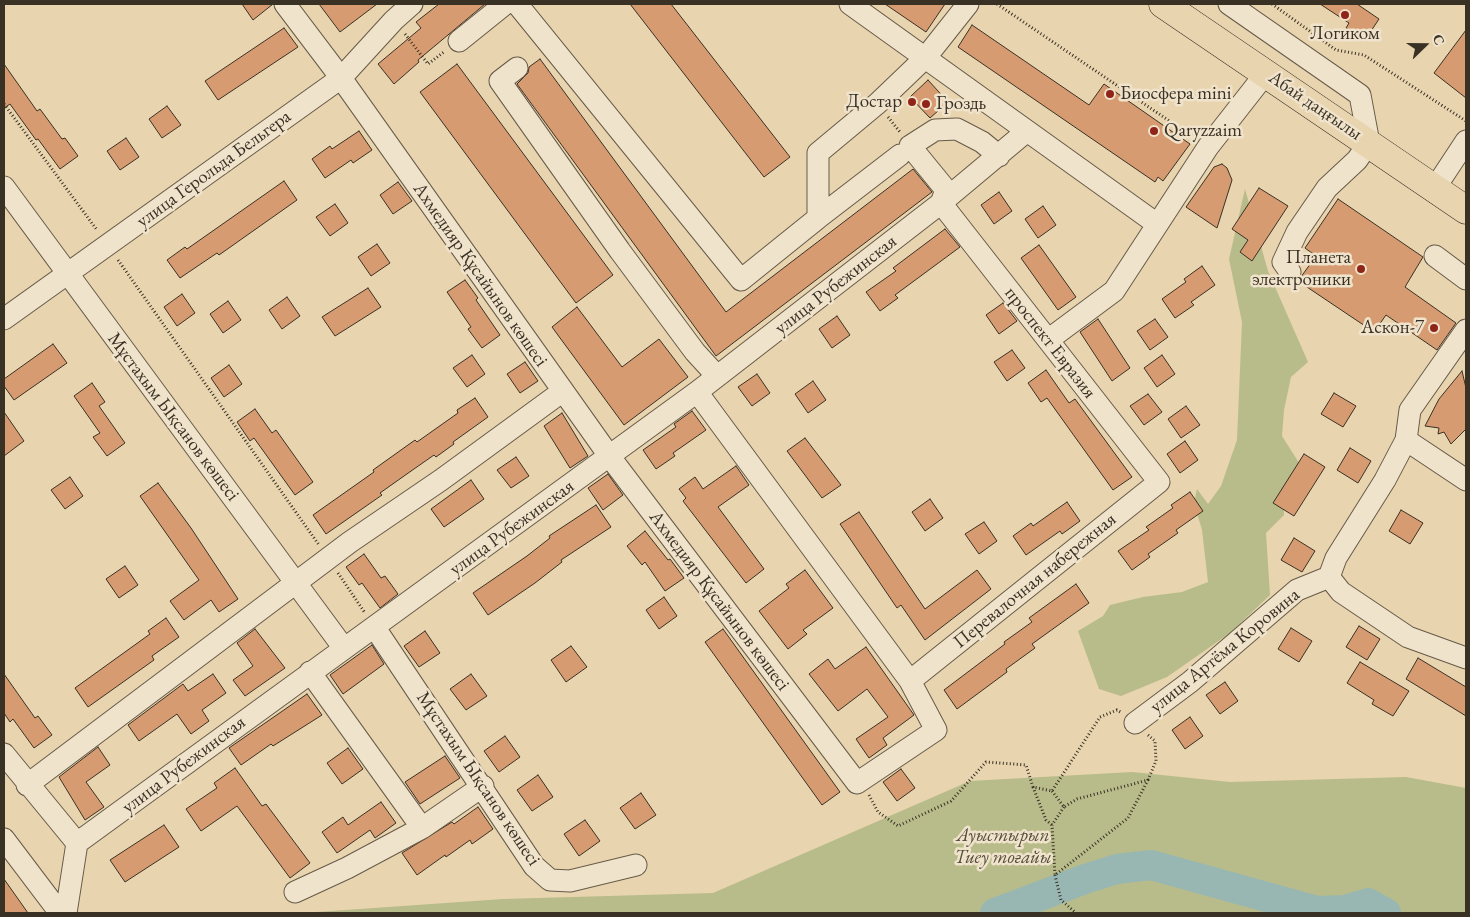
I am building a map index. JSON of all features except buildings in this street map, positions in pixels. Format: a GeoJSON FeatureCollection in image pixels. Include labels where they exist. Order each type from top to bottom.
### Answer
{"type":"FeatureCollection","features":[{"type":"Feature","properties":{"kind":"main road","name":"Абай даңғылы"},"geometry":{"type":"LineString","coordinates":[[1163,4],[1466,210]]}},
{"type":"Feature","properties":{"kind":"street","name":"Ахмедияр Құсайынов көшесі"},"geometry":{"type":"LineString","coordinates":[[285,4],[341,78],[610,457],[857,783]]}},
{"type":"Feature","properties":{"kind":"street","name":"улица Герольда Бельгера"},"geometry":{"type":"LineString","coordinates":[[4,319],[341,78],[394,20],[412,4]]}},
{"type":"Feature","properties":{"kind":"street"},"geometry":{"type":"LineString","coordinates":[[459,41],[505,4]]}},
{"type":"Feature","properties":{"kind":"street"},"geometry":{"type":"LineString","coordinates":[[517,4],[740,280],[905,150],[935,130],[957,129],[982,142],[999,156]]}},
{"type":"Feature","properties":{"kind":"street"},"geometry":{"type":"LineString","coordinates":[[850,4],[1157,224]]}},
{"type":"Feature","properties":{"kind":"street"},"geometry":{"type":"LineString","coordinates":[[818,218],[818,153],[878,103],[926,57],[968,4]]}},
{"type":"Feature","properties":{"kind":"street"},"geometry":{"type":"LineString","coordinates":[[1233,5],[1360,95],[1369,144],[1357,160],[1327,188],[1296,232],[1283,262],[1290,272]]}},
{"type":"Feature","properties":{"kind":"street"},"geometry":{"type":"LineString","coordinates":[[517,68],[500,81],[620,251],[695,352],[717,376]]}},
{"type":"Feature","properties":{"kind":"street"},"geometry":{"type":"LineString","coordinates":[[1048,340],[1114,291],[1208,147],[1266,73]]}},
{"type":"Feature","properties":{"kind":"street","name":"улица Рубежинская"},"geometry":{"type":"LineString","coordinates":[[77,843],[697,392],[942,204],[1027,131]]}},
{"type":"Feature","properties":{"kind":"street"},"geometry":{"type":"LineString","coordinates":[[1435,188],[1466,141]]}},
{"type":"Feature","properties":{"kind":"street"},"geometry":{"type":"LineString","coordinates":[[905,150],[946,190],[942,204]]}},
{"type":"Feature","properties":{"kind":"street","name":"Мұстахым Ықсанов көшесі"},"geometry":{"type":"LineString","coordinates":[[4,187],[66,275],[297,583],[343,648]]}},
{"type":"Feature","properties":{"kind":"street","name":"проспект Евразия"},"geometry":{"type":"LineString","coordinates":[[942,204],[1159,482]]}},
{"type":"Feature","properties":{"kind":"street"},"geometry":{"type":"LineString","coordinates":[[1435,256],[1466,279]]}},
{"type":"Feature","properties":{"kind":"street"},"geometry":{"type":"LineString","coordinates":[[1466,330],[1410,410],[1406,440],[1385,480],[1336,558],[1329,577],[1341,592],[1408,638],[1466,658]]}},
{"type":"Feature","properties":{"kind":"street"},"geometry":{"type":"LineString","coordinates":[[27,785],[329,559],[563,391]]}},
{"type":"Feature","properties":{"kind":"street"},"geometry":{"type":"LineString","coordinates":[[697,392],[910,680],[936,730],[857,783]]}},
{"type":"Feature","properties":{"kind":"street"},"geometry":{"type":"LineString","coordinates":[[1406,440],[1466,480]]}},
{"type":"Feature","properties":{"kind":"street","name":"Перевалочная набережная"},"geometry":{"type":"LineString","coordinates":[[910,680],[1159,482]]}},
{"type":"Feature","properties":{"kind":"street","name":"улица Артёма Коровина"},"geometry":{"type":"LineString","coordinates":[[1135,723],[1190,682],[1297,590],[1329,577]]}},
{"type":"Feature","properties":{"kind":"street","name":"Мұстахым Ықсанов көшесі"},"geometry":{"type":"LineString","coordinates":[[375,628],[534,866],[550,880],[570,881],[636,865]]}},
{"type":"Feature","properties":{"kind":"street"},"geometry":{"type":"LineString","coordinates":[[310,672],[422,828]]}},
{"type":"Feature","properties":{"kind":"street"},"geometry":{"type":"LineString","coordinates":[[4,754],[27,785],[77,843],[66,913]]}},
{"type":"Feature","properties":{"kind":"street"},"geometry":{"type":"LineString","coordinates":[[295,892],[347,868],[422,828],[482,786]]}},
{"type":"Feature","properties":{"kind":"street"},"geometry":{"type":"LineString","coordinates":[[4,839],[60,913]]}},
{"type":"Feature","properties":{"kind":"path"},"geometry":{"type":"LineString","coordinates":[[997,4],[1208,147]]}},
{"type":"Feature","properties":{"kind":"path"},"geometry":{"type":"LineString","coordinates":[[1272,4],[1336,50],[1364,55],[1466,121]]}},
{"type":"Feature","properties":{"kind":"path"},"geometry":{"type":"LineString","coordinates":[[394,20],[428,64],[459,41]]}},
{"type":"Feature","properties":{"kind":"path"},"geometry":{"type":"LineString","coordinates":[[878,103],[905,150]]}},
{"type":"Feature","properties":{"kind":"path"},"geometry":{"type":"LineString","coordinates":[[4,104],[108,245],[329,559],[375,628]]}},
{"type":"Feature","properties":{"kind":"path"},"geometry":{"type":"LineString","coordinates":[[1052,791],[1100,717],[1116,710],[1135,723],[1155,741],[1156,761],[1128,818],[1055,877]]}},
{"type":"Feature","properties":{"kind":"path"},"geometry":{"type":"LineString","coordinates":[[857,783],[869,796],[878,812],[898,826],[951,801],[986,762],[1026,765],[1046,820],[1052,825]]}},
{"type":"Feature","properties":{"kind":"path"},"geometry":{"type":"LineString","coordinates":[[1076,913],[1061,900],[1055,877],[1052,825],[1064,806],[1077,799],[1148,780]]}},
{"type":"Feature","properties":{"kind":"path"},"geometry":{"type":"LineString","coordinates":[[1033,787],[1052,791],[1064,806]]}},
{"type":"Feature","properties":{"kind":"green space"},"geometry":{"type":"Polygon","coordinates":[[[1245,189],[1268,271],[1308,362],[1291,377],[1284,410],[1282,436],[1301,466],[1283,488],[1284,515],[1266,533],[1270,595],[1230,633],[1167,677],[1121,696],[1099,689],[1078,631],[1103,616],[1110,605],[1143,597],[1182,592],[1208,582],[1202,530],[1194,503],[1197,489],[1208,504],[1221,486],[1237,440],[1242,322],[1229,259],[1245,189]]]}},
{"type":"Feature","properties":{"kind":"green space","name":"Ауыстырып Тиеу тоғайы"},"geometry":{"type":"Polygon","coordinates":[[[1132,772],[1230,782],[1406,777],[1466,788],[1466,913],[302,913],[503,899],[713,893],[970,781],[1132,772]]]}},
{"type":"Feature","properties":{"kind":"waterway"},"geometry":{"type":"LineString","coordinates":[[995,913],[1117,869],[1151,865],[1317,911],[1345,910],[1368,903],[1386,913]]}},
{"type":"Feature","properties":{"kind":"place","name":"Логиком"},"geometry":{"type":"Point","coordinates":[1345,15]}},
{"type":"Feature","properties":{"kind":"place","name":"Биосфера mini"},"geometry":{"type":"Point","coordinates":[1110,94]}},
{"type":"Feature","properties":{"kind":"place","name":"Достар"},"geometry":{"type":"Point","coordinates":[912,102]}},
{"type":"Feature","properties":{"kind":"place","name":"Гроздь"},"geometry":{"type":"Point","coordinates":[926,104]}},
{"type":"Feature","properties":{"kind":"place","name":"Qaryzzaim"},"geometry":{"type":"Point","coordinates":[1154,131]}},
{"type":"Feature","properties":{"kind":"place","name":"Планета электроники"},"geometry":{"type":"Point","coordinates":[1361,269]}},
{"type":"Feature","properties":{"kind":"place","name":"Аскон-7"},"geometry":{"type":"Point","coordinates":[1434,328]}}]}
